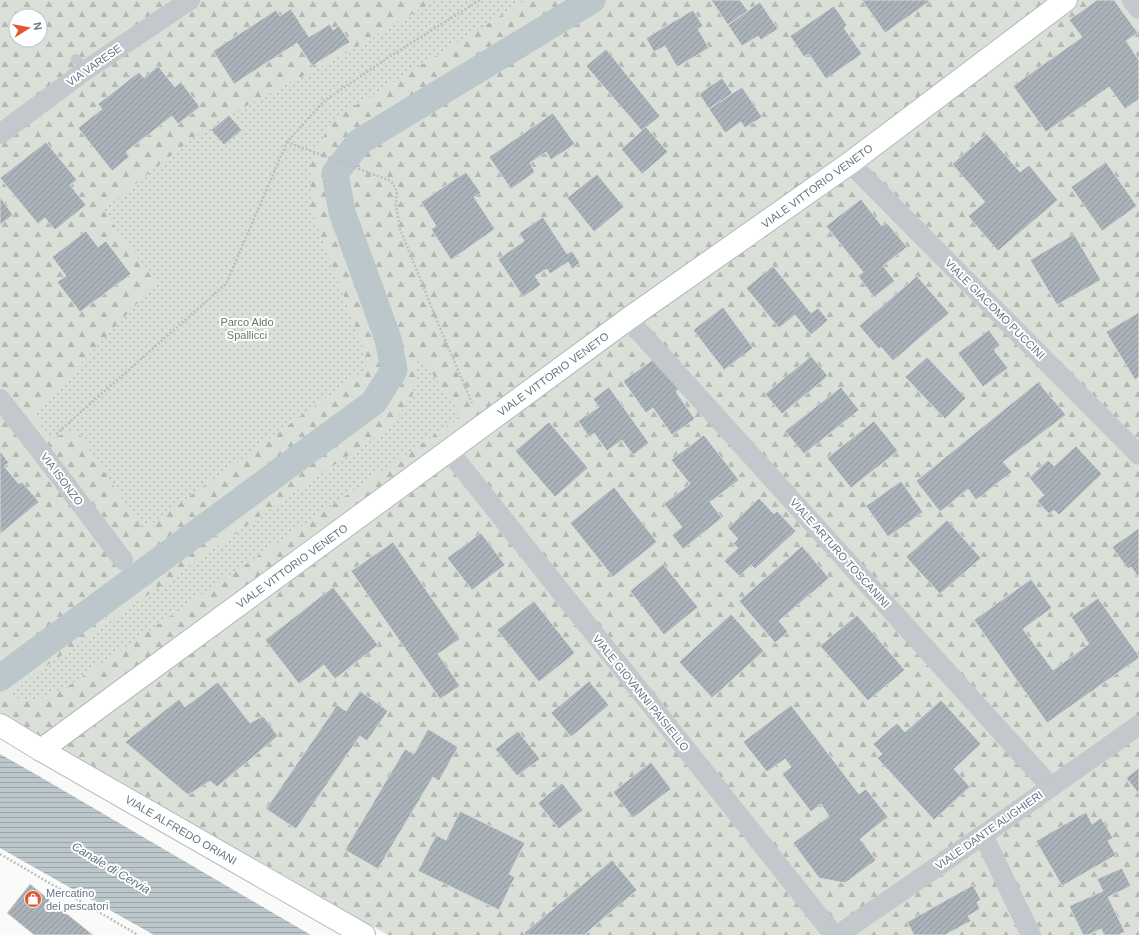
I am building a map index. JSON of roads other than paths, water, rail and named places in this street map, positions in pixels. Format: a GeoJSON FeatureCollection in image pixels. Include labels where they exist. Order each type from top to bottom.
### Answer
{"type":"FeatureCollection","features":[{"type":"Feature","properties":{"kind":"street","name":"VIA VARESE"},"geometry":{"type":"LineString","coordinates":[[0,134],[81,65],[190,0]]}},
{"type":"Feature","properties":{"kind":"street","name":"VIALE VITTORIO VENETO"},"geometry":{"type":"LineString","coordinates":[[41,750],[628,320],[850,163],[1066,0]]}},
{"type":"Feature","properties":{"kind":"street"},"geometry":{"type":"LineString","coordinates":[[1132,0],[1139,9]]}},
{"type":"Feature","properties":{"kind":"street","name":"VIALE GIACOMO PUCCINI"},"geometry":{"type":"LineString","coordinates":[[850,163],[1139,455]]}},
{"type":"Feature","properties":{"kind":"street","name":"VIALE ARTURO TOSCANINI"},"geometry":{"type":"LineString","coordinates":[[628,320],[1051,787]]}},
{"type":"Feature","properties":{"kind":"street","name":"VIA ISONZO"},"geometry":{"type":"LineString","coordinates":[[0,399],[39,448],[123,560]]}},
{"type":"Feature","properties":{"kind":"street","name":"VIALE GIOVANNI PAISIELLO"},"geometry":{"type":"LineString","coordinates":[[448,451],[834,935]]}},
{"type":"Feature","properties":{"kind":"street","name":"VIALE ALFREDO ORIANI"},"geometry":{"type":"LineString","coordinates":[[0,725],[364,935]]}},
{"type":"Feature","properties":{"kind":"street","name":"VIALE DANTE ALIGHIERI"},"geometry":{"type":"LineString","coordinates":[[838,935],[1139,725]]}},
{"type":"Feature","properties":{"kind":"street"},"geometry":{"type":"LineString","coordinates":[[983,835],[1031,935]]}},
{"type":"Feature","properties":{"kind":"water","name":"Canale di Cervia"},"geometry":{"type":"Polygon","coordinates":[[[0,754],[311,935],[154,935],[0,848],[0,754]]]}},
{"type":"Feature","properties":{"kind":"waterway"},"geometry":{"type":"LineString","coordinates":[[0,678],[374,402],[394,370],[388,339],[342,212],[335,173],[359,142],[592,0]]}},
{"type":"Feature","properties":{"kind":"place","name":"Mercatino dei pescatori"},"geometry":{"type":"Point","coordinates":[33,899]}},
{"type":"Feature","properties":{"kind":"park label","name":"Parco Aldo Spallicci"},"geometry":{"type":"Point","coordinates":[247,328]}}]}
